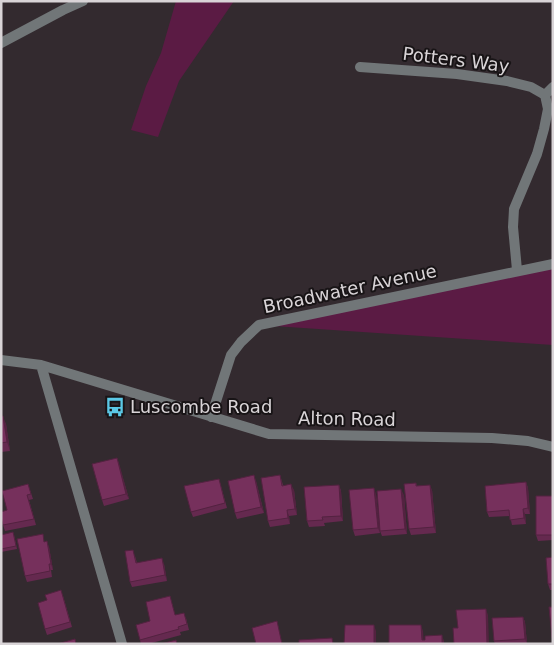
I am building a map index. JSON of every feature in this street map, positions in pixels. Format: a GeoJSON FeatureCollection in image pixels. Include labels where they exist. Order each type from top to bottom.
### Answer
{"type":"FeatureCollection","features":[{"type":"Feature","properties":{"kind":"street"},"geometry":{"type":"LineString","coordinates":[[1,44],[62,5],[82,1]]}},
{"type":"Feature","properties":{"kind":"street","name":"Potters Way"},"geometry":{"type":"LineString","coordinates":[[360,67],[457,74],[507,80],[531,87],[545,95]]}},
{"type":"Feature","properties":{"kind":"street"},"geometry":{"type":"LineString","coordinates":[[517,270],[513,227],[514,209],[537,154],[548,109],[545,95],[553,86]]}},
{"type":"Feature","properties":{"kind":"street","name":"Broadwater Avenue"},"geometry":{"type":"LineString","coordinates":[[211,417],[231,355],[241,342],[259,325],[553,264]]}},
{"type":"Feature","properties":{"kind":"street","name":"Alton Road"},"geometry":{"type":"LineString","coordinates":[[1,360],[41,365],[268,434],[492,438],[528,441],[553,447]]}},
{"type":"Feature","properties":{"kind":"street"},"geometry":{"type":"LineString","coordinates":[[41,365],[122,644]]}},
{"type":"Feature","properties":{"kind":"shaded area"},"geometry":{"type":"Polygon","coordinates":[[[176,1],[234,1],[179,81],[158,137],[131,130],[146,86],[161,53],[176,1]]]}},
{"type":"Feature","properties":{"kind":"shaded area"},"geometry":{"type":"Polygon","coordinates":[[[553,264],[553,345],[259,325],[553,264]]]}},
{"type":"Feature","properties":{"kind":"building"},"geometry":{"type":"Polygon","coordinates":[[[1,416],[3,416],[7,442],[1,443],[1,416]]]}},
{"type":"Feature","properties":{"kind":"building"},"geometry":{"type":"Polygon","coordinates":[[[117,458],[126,494],[102,500],[92,464],[117,458]]]}},
{"type":"Feature","properties":{"kind":"building"},"geometry":{"type":"Polygon","coordinates":[[[254,475],[261,507],[235,513],[228,481],[254,475]]]}},
{"type":"Feature","properties":{"kind":"building"},"geometry":{"type":"Polygon","coordinates":[[[280,475],[282,486],[291,484],[295,509],[287,510],[288,518],[268,521],[261,478],[280,475]]]}},
{"type":"Feature","properties":{"kind":"building"},"geometry":{"type":"Polygon","coordinates":[[[219,479],[225,503],[191,512],[184,486],[219,479]]]}},
{"type":"Feature","properties":{"kind":"building"},"geometry":{"type":"Polygon","coordinates":[[[526,482],[528,508],[523,509],[524,518],[510,520],[509,510],[487,512],[485,486],[526,482]]]}},
{"type":"Feature","properties":{"kind":"building"},"geometry":{"type":"Polygon","coordinates":[[[416,483],[416,486],[430,485],[434,527],[409,529],[404,484],[416,483]]]}},
{"type":"Feature","properties":{"kind":"building"},"geometry":{"type":"Polygon","coordinates":[[[28,484],[31,494],[27,495],[34,519],[3,525],[1,512],[7,510],[2,491],[28,484]]]}},
{"type":"Feature","properties":{"kind":"building"},"geometry":{"type":"Polygon","coordinates":[[[339,485],[341,516],[322,517],[323,520],[307,521],[304,487],[339,485]]]}},
{"type":"Feature","properties":{"kind":"building"},"geometry":{"type":"Polygon","coordinates":[[[374,488],[378,528],[353,530],[349,490],[374,488]]]}},
{"type":"Feature","properties":{"kind":"building"},"geometry":{"type":"Polygon","coordinates":[[[401,489],[405,529],[380,531],[377,491],[401,489]]]}},
{"type":"Feature","properties":{"kind":"building"},"geometry":{"type":"Polygon","coordinates":[[[536,496],[553,496],[553,535],[536,535],[536,496]]]}},
{"type":"Feature","properties":{"kind":"building"},"geometry":{"type":"Polygon","coordinates":[[[13,532],[16,546],[1,549],[1,535],[13,532]]]}},
{"type":"Feature","properties":{"kind":"building"},"geometry":{"type":"Polygon","coordinates":[[[43,534],[44,542],[47,541],[51,564],[49,564],[50,571],[25,576],[17,539],[43,534]]]}},
{"type":"Feature","properties":{"kind":"building"},"geometry":{"type":"Polygon","coordinates":[[[133,550],[136,563],[162,558],[165,575],[130,582],[125,551],[133,550]]]}},
{"type":"Feature","properties":{"kind":"building"},"geometry":{"type":"Polygon","coordinates":[[[553,557],[553,584],[548,584],[546,558],[553,557]]]}},
{"type":"Feature","properties":{"kind":"building"},"geometry":{"type":"Polygon","coordinates":[[[61,590],[70,622],[45,629],[38,603],[47,600],[45,595],[61,590]]]}},
{"type":"Feature","properties":{"kind":"building"},"geometry":{"type":"Polygon","coordinates":[[[170,596],[175,615],[184,613],[187,624],[178,627],[179,629],[140,640],[136,625],[150,621],[146,602],[170,596]]]}},
{"type":"Feature","properties":{"kind":"building"},"geometry":{"type":"Polygon","coordinates":[[[549,607],[553,607],[553,638],[552,638],[549,607]]]}},
{"type":"Feature","properties":{"kind":"building"},"geometry":{"type":"Polygon","coordinates":[[[486,609],[487,644],[454,644],[453,628],[458,628],[456,610],[486,609]]]}},
{"type":"Feature","properties":{"kind":"building"},"geometry":{"type":"Polygon","coordinates":[[[523,617],[525,639],[494,641],[492,618],[523,617]]]}},
{"type":"Feature","properties":{"kind":"building"},"geometry":{"type":"Polygon","coordinates":[[[277,621],[282,644],[256,644],[252,628],[277,621]]]}},
{"type":"Feature","properties":{"kind":"building"},"geometry":{"type":"Polygon","coordinates":[[[345,625],[374,625],[374,644],[344,644],[345,625]]]}},
{"type":"Feature","properties":{"kind":"building"},"geometry":{"type":"Polygon","coordinates":[[[389,625],[421,625],[422,640],[425,640],[425,636],[442,635],[442,644],[389,644],[389,625]]]}},
{"type":"Feature","properties":{"kind":"building"},"geometry":{"type":"Polygon","coordinates":[[[332,638],[333,644],[299,644],[299,640],[332,638]]]}},
{"type":"Feature","properties":{"kind":"building"},"geometry":{"type":"Polygon","coordinates":[[[75,639],[76,644],[57,644],[75,639]]]}},
{"type":"Feature","properties":{"kind":"building"},"geometry":{"type":"Polygon","coordinates":[[[176,640],[177,644],[161,644],[176,640]]]}},
{"type":"Feature","properties":{"kind":"place","name":"Luscombe Road"},"geometry":{"type":"Point","coordinates":[115,407]}}]}
